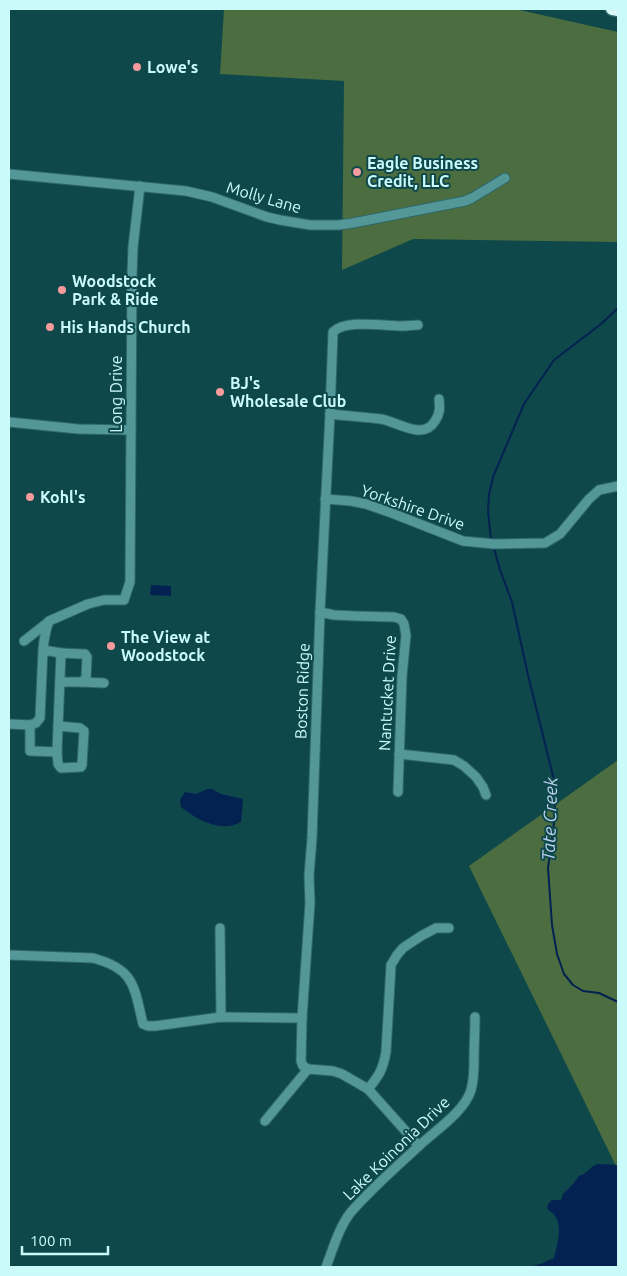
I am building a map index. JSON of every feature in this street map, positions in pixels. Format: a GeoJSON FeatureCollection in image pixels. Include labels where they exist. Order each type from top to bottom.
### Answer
{"type":"FeatureCollection","features":[{"type":"Feature","properties":{"kind":"highway"},"geometry":{"type":"LineString","coordinates":[[612,9],[618,10]]}},
{"type":"Feature","properties":{"kind":"street","name":"Molly Lane"},"geometry":{"type":"LineString","coordinates":[[9,174],[186,191],[226,202],[267,217],[310,225],[337,225],[361,222],[465,201],[505,178]]}},
{"type":"Feature","properties":{"kind":"street","name":"Long Drive"},"geometry":{"type":"LineString","coordinates":[[49,621],[88,604],[104,600],[124,600],[130,582],[132,261],[140,186]]}},
{"type":"Feature","properties":{"kind":"street","name":"Boston Ridge"},"geometry":{"type":"LineString","coordinates":[[308,1069],[303,1066],[302,1061],[302,1018],[310,903],[309,876],[333,333],[336,328],[347,325],[403,326],[418,324]]}},
{"type":"Feature","properties":{"kind":"street"},"geometry":{"type":"LineString","coordinates":[[330,414],[382,420],[397,423],[407,428],[425,430],[433,424],[439,414],[439,399]]}},
{"type":"Feature","properties":{"kind":"street"},"geometry":{"type":"LineString","coordinates":[[9,422],[78,429],[131,430]]}},
{"type":"Feature","properties":{"kind":"street","name":"Yorkshire Drive"},"geometry":{"type":"LineString","coordinates":[[325,499],[366,504],[464,541],[494,544],[545,543],[560,534],[588,498],[599,490],[618,486]]}},
{"type":"Feature","properties":{"kind":"street","name":"Nantucket Drive"},"geometry":{"type":"LineString","coordinates":[[320,612],[334,615],[394,616],[401,619],[404,624],[406,635],[402,676],[398,792]]}},
{"type":"Feature","properties":{"kind":"street"},"geometry":{"type":"LineString","coordinates":[[24,641],[49,621]]}},
{"type":"Feature","properties":{"kind":"street"},"geometry":{"type":"LineString","coordinates":[[9,724],[36,724],[40,718],[45,630],[49,621]]}},
{"type":"Feature","properties":{"kind":"street"},"geometry":{"type":"LineString","coordinates":[[44,650],[85,654],[87,657],[86,678],[82,682]]}},
{"type":"Feature","properties":{"kind":"street"},"geometry":{"type":"LineString","coordinates":[[58,726],[84,730],[81,767],[61,768],[59,766],[57,752],[58,726],[60,682],[61,653]]}},
{"type":"Feature","properties":{"kind":"street"},"geometry":{"type":"LineString","coordinates":[[60,682],[104,683]]}},
{"type":"Feature","properties":{"kind":"street"},"geometry":{"type":"LineString","coordinates":[[30,725],[30,751],[57,752]]}},
{"type":"Feature","properties":{"kind":"street"},"geometry":{"type":"LineString","coordinates":[[399,754],[454,760],[476,777],[486,795]]}},
{"type":"Feature","properties":{"kind":"street"},"geometry":{"type":"LineString","coordinates":[[220,928],[221,1017]]}},
{"type":"Feature","properties":{"kind":"street"},"geometry":{"type":"LineString","coordinates":[[368,1089],[380,1075],[385,1059],[391,965],[403,948],[421,936],[436,928],[449,928]]}},
{"type":"Feature","properties":{"kind":"street"},"geometry":{"type":"LineString","coordinates":[[9,955],[94,958],[116,966],[126,974],[133,984],[142,1024],[148,1026],[221,1017],[302,1018]]}},
{"type":"Feature","properties":{"kind":"street","name":"Lake Koinonia Drive"},"geometry":{"type":"LineString","coordinates":[[326,1267],[342,1226],[350,1213],[462,1106],[472,1089],[475,1017]]}},
{"type":"Feature","properties":{"kind":"street"},"geometry":{"type":"LineString","coordinates":[[265,1121],[308,1069],[332,1071],[342,1074],[368,1089],[419,1146]]}},
{"type":"Feature","properties":{"kind":"green space"},"geometry":{"type":"Polygon","coordinates":[[[224,9],[515,9],[618,32],[618,242],[413,239],[342,270],[344,81],[220,74],[224,9]]]}},
{"type":"Feature","properties":{"kind":"green space"},"geometry":{"type":"Polygon","coordinates":[[[618,760],[618,1170],[469,866],[618,760]]]}},
{"type":"Feature","properties":{"kind":"water"},"geometry":{"type":"Polygon","coordinates":[[[151,585],[171,586],[171,596],[150,595],[151,585]]]}},
{"type":"Feature","properties":{"kind":"water"},"geometry":{"type":"Polygon","coordinates":[[[208,789],[243,799],[241,822],[233,825],[217,826],[194,816],[181,807],[180,800],[185,792],[196,794],[208,789]]]}},
{"type":"Feature","properties":{"kind":"water"},"geometry":{"type":"Polygon","coordinates":[[[598,1164],[618,1165],[618,1267],[530,1267],[554,1258],[559,1237],[559,1226],[554,1215],[547,1208],[548,1204],[552,1200],[561,1200],[563,1194],[579,1176],[598,1164]]]}},
{"type":"Feature","properties":{"kind":"waterway","name":"Tate Creek"},"geometry":{"type":"LineString","coordinates":[[491,539],[488,511],[493,477],[524,404],[554,360],[601,324],[618,308]]}},
{"type":"Feature","properties":{"kind":"waterway","name":"Tate Creek"},"geometry":{"type":"LineString","coordinates":[[494,548],[512,602],[554,780],[554,823],[548,868],[552,925],[557,954],[564,974],[573,985],[583,991],[599,993],[618,1002]]}},
{"type":"Feature","properties":{"kind":"place","name":"Lowe's"},"geometry":{"type":"Point","coordinates":[137,67]}},
{"type":"Feature","properties":{"kind":"place","name":"Eagle Business Credit, LLC"},"geometry":{"type":"Point","coordinates":[357,172]}},
{"type":"Feature","properties":{"kind":"place","name":"Woodstock Park & Ride"},"geometry":{"type":"Point","coordinates":[62,290]}},
{"type":"Feature","properties":{"kind":"place","name":"His Hands Church"},"geometry":{"type":"Point","coordinates":[50,327]}},
{"type":"Feature","properties":{"kind":"place","name":"BJ's Wholesale Club"},"geometry":{"type":"Point","coordinates":[220,392]}},
{"type":"Feature","properties":{"kind":"place","name":"Kohl's"},"geometry":{"type":"Point","coordinates":[30,497]}},
{"type":"Feature","properties":{"kind":"place","name":"The View at Woodstock"},"geometry":{"type":"Point","coordinates":[111,646]}}]}
